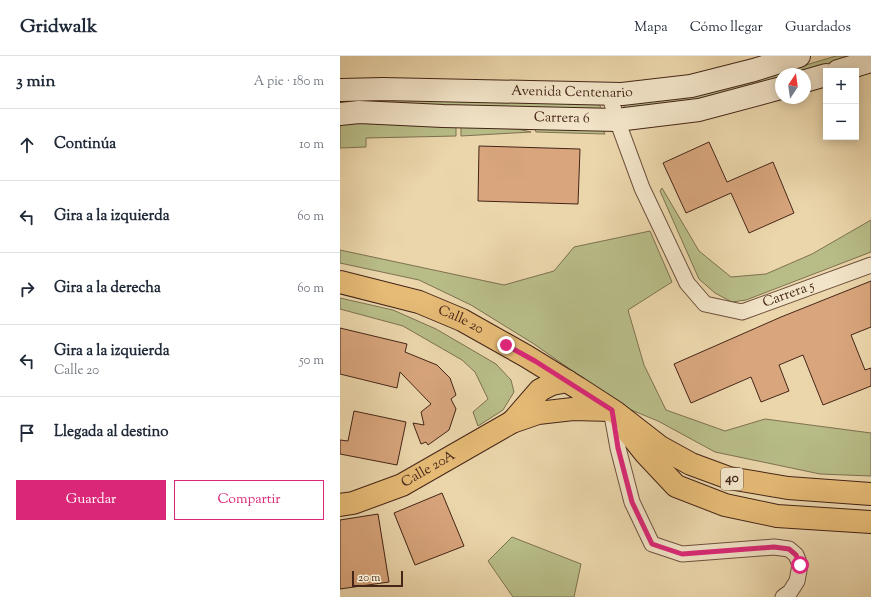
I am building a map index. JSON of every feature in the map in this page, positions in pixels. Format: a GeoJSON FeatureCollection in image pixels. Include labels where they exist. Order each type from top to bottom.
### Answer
{"type":"FeatureCollection","features":[{"type":"Feature","properties":{"kind":"main road","name":"Avenida Centenario"},"geometry":{"type":"LineString","coordinates":[[340,90],[383,89],[622,94],[691,86],[754,70],[799,56]]}},
{"type":"Feature","properties":{"kind":"main road"},"geometry":{"type":"LineString","coordinates":[[848,68],[871,61]]}},
{"type":"Feature","properties":{"kind":"main road"},"geometry":{"type":"LineString","coordinates":[[811,79],[823,76]]}},
{"type":"Feature","properties":{"kind":"main road","name":"Carrera 6"},"geometry":{"type":"LineString","coordinates":[[340,114],[359,112],[443,116],[617,120],[699,110],[775,90]]}},
{"type":"Feature","properties":{"kind":"main road","name":"Calle 20"},"geometry":{"type":"LineString","coordinates":[[340,282],[419,302],[462,320],[526,356],[612,410]]}},
{"type":"Feature","properties":{"kind":"main road"},"geometry":{"type":"LineString","coordinates":[[512,422],[540,390],[552,384],[567,381]]}},
{"type":"Feature","properties":{"kind":"main road"},"geometry":{"type":"LineString","coordinates":[[512,422],[538,412],[573,408],[612,410],[645,453],[676,486],[725,505],[777,516],[871,522]]}},
{"type":"Feature","properties":{"kind":"main road","name":"40"},"geometry":{"type":"LineString","coordinates":[[612,410],[666,450],[691,464],[729,478],[788,488],[871,494]]}},
{"type":"Feature","properties":{"kind":"main road","name":"Calle 20A"},"geometry":{"type":"LineString","coordinates":[[340,505],[402,485],[512,422]]}},
{"type":"Feature","properties":{"kind":"street"},"geometry":{"type":"LineString","coordinates":[[609,94],[617,120]]}},
{"type":"Feature","properties":{"kind":"street","name":"Carrera 5"},"geometry":{"type":"LineString","coordinates":[[617,120],[642,188],[687,282],[705,304],[742,312],[871,265]]}},
{"type":"Feature","properties":{"kind":"street"},"geometry":{"type":"LineString","coordinates":[[612,410],[618,448],[632,502],[652,544],[682,554],[774,547],[789,549],[796,555],[800,565],[797,580],[790,592],[783,597]]}},
{"type":"Feature","properties":{"kind":"green space"},"geometry":{"type":"Polygon","coordinates":[[[836,56],[860,56],[811,71],[811,68],[796,68],[836,56]]]}},
{"type":"Feature","properties":{"kind":"green space"},"geometry":{"type":"Polygon","coordinates":[[[775,74],[775,82],[673,107],[624,111],[624,103],[739,85],[775,74]]]}},
{"type":"Feature","properties":{"kind":"green space"},"geometry":{"type":"Polygon","coordinates":[[[340,98],[599,104],[601,109],[340,105],[340,98]]]}},
{"type":"Feature","properties":{"kind":"green space"},"geometry":{"type":"Polygon","coordinates":[[[358,122],[456,126],[456,136],[366,138],[366,147],[340,148],[340,125],[358,122]]]}},
{"type":"Feature","properties":{"kind":"green space"},"geometry":{"type":"Polygon","coordinates":[[[461,127],[518,129],[531,132],[461,136],[461,127]]]}},
{"type":"Feature","properties":{"kind":"green space"},"geometry":{"type":"Polygon","coordinates":[[[534,127],[603,130],[605,134],[536,132],[534,127]]]}},
{"type":"Feature","properties":{"kind":"green space"},"geometry":{"type":"Polygon","coordinates":[[[662,188],[699,251],[731,277],[766,274],[812,254],[871,220],[871,252],[746,300],[732,302],[715,293],[699,279],[660,191],[662,188]]]}},
{"type":"Feature","properties":{"kind":"green space"},"geometry":{"type":"Polygon","coordinates":[[[650,231],[672,282],[628,310],[644,365],[666,410],[725,431],[765,419],[871,433],[871,476],[820,474],[715,452],[658,421],[624,407],[534,344],[471,305],[419,280],[340,263],[340,250],[504,285],[554,271],[574,247],[650,231]]]}},
{"type":"Feature","properties":{"kind":"green space"},"geometry":{"type":"Polygon","coordinates":[[[340,298],[393,310],[436,329],[496,364],[511,380],[514,392],[503,410],[478,426],[473,412],[488,399],[475,372],[462,360],[403,326],[340,309],[340,298]]]}},
{"type":"Feature","properties":{"kind":"green space"},"geometry":{"type":"Polygon","coordinates":[[[512,537],[581,564],[574,597],[513,597],[488,561],[512,537]]]}},
{"type":"Feature","properties":{"kind":"building"},"geometry":{"type":"Polygon","coordinates":[[[709,142],[727,182],[773,162],[794,213],[749,233],[731,193],[686,213],[663,163],[709,142]]]}},
{"type":"Feature","properties":{"kind":"building"},"geometry":{"type":"Polygon","coordinates":[[[479,146],[580,149],[578,204],[478,201],[479,146]]]}},
{"type":"Feature","properties":{"kind":"building"},"geometry":{"type":"Polygon","coordinates":[[[871,281],[871,327],[851,335],[865,370],[871,368],[871,386],[823,405],[803,355],[779,365],[789,391],[761,402],[751,377],[691,403],[674,364],[781,317],[871,281]]]}},
{"type":"Feature","properties":{"kind":"building"},"geometry":{"type":"Polygon","coordinates":[[[340,328],[407,344],[405,352],[437,365],[450,378],[456,395],[451,399],[456,409],[449,430],[428,445],[426,442],[421,444],[413,423],[424,425],[421,412],[431,404],[400,372],[397,388],[340,374],[340,328]]]}},
{"type":"Feature","properties":{"kind":"building"},"geometry":{"type":"Polygon","coordinates":[[[354,411],[406,422],[397,465],[340,454],[340,440],[348,441],[354,411]]]}},
{"type":"Feature","properties":{"kind":"building"},"geometry":{"type":"Polygon","coordinates":[[[442,493],[464,546],[415,565],[394,513],[442,493]]]}},
{"type":"Feature","properties":{"kind":"building"},"geometry":{"type":"Polygon","coordinates":[[[378,514],[389,582],[340,589],[340,520],[378,514]]]}},
{"type":"Feature","properties":{"kind":"route"},"geometry":{"type":"LineString","coordinates":[[506,345],[535,361],[612,410],[618,448],[632,502],[652,544],[682,554],[774,547],[789,549],[796,555],[800,565]]}}]}
